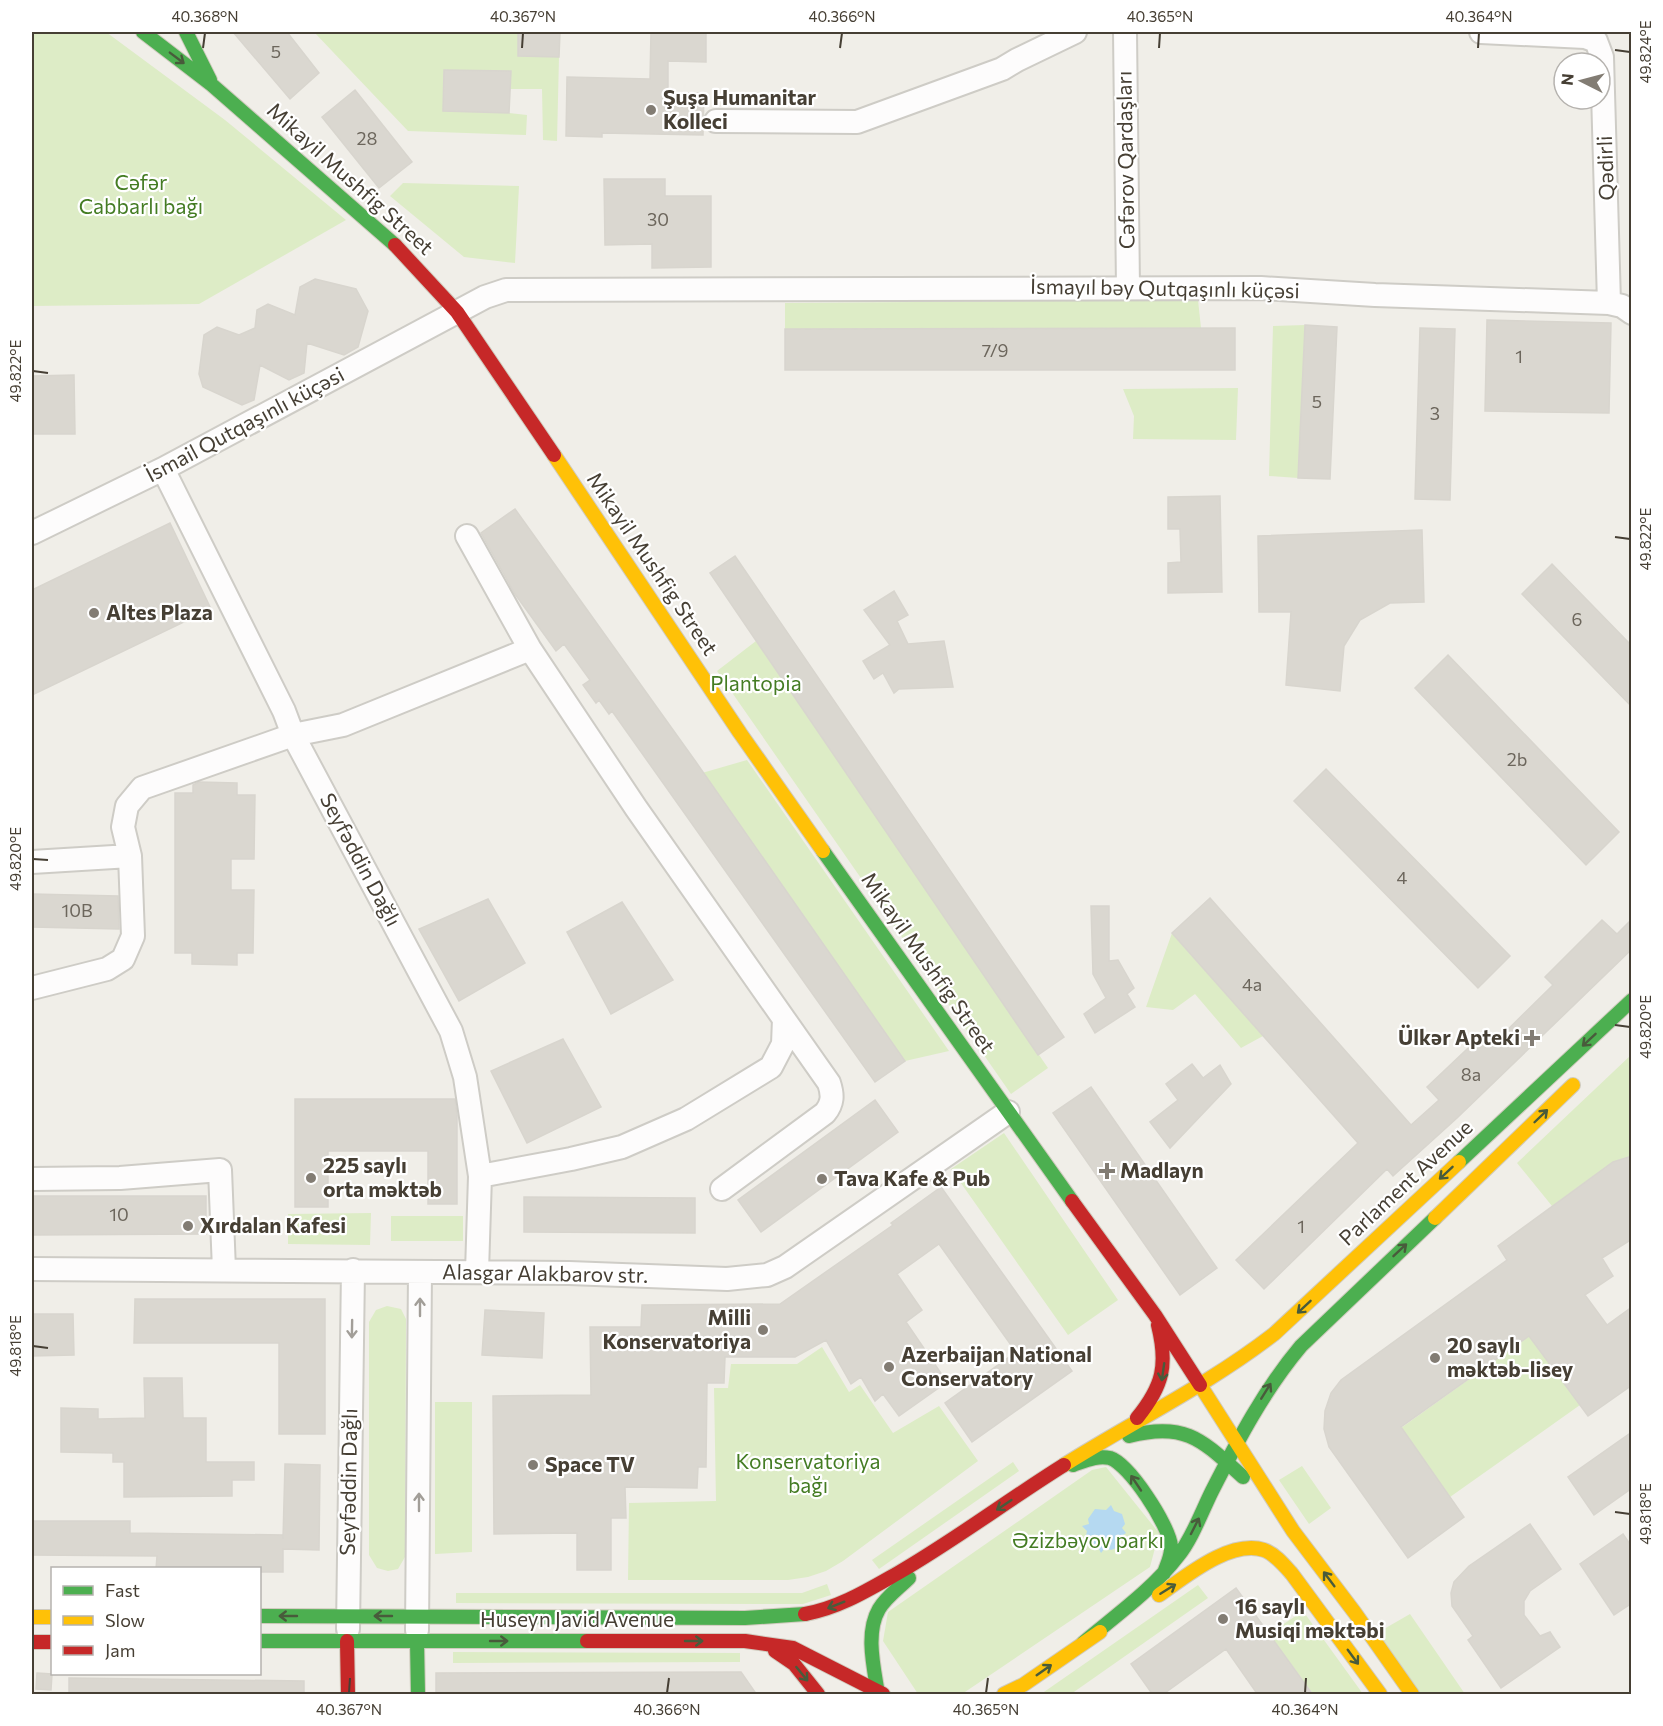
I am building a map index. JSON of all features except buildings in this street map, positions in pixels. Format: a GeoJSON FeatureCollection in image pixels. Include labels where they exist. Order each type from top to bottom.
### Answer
{"type":"FeatureCollection","features":[{"type":"Feature","properties":{"kind":"main road","name":"Mikayil Mushfig Street"},"geometry":{"type":"LineString","coordinates":[[143,32],[212,85],[389,239],[420,268],[457,312],[740,733],[1008,1112],[1155,1315]]}},
{"type":"Feature","properties":{"kind":"main road","name":"Mikayil Mushfig Street"},"geometry":{"type":"LineString","coordinates":[[186,32],[212,85]]}},
{"type":"Feature","properties":{"kind":"main road","name":"Parlament Avenue"},"geometry":{"type":"LineString","coordinates":[[1088,1451],[1236,1365],[1275,1334],[1632,1000]]}},
{"type":"Feature","properties":{"kind":"main road","name":"Parlament Avenue"},"geometry":{"type":"LineString","coordinates":[[1083,1643],[1164,1573],[1186,1544],[1237,1442],[1273,1381],[1301,1346],[1584,1075]]}},
{"type":"Feature","properties":{"kind":"main road"},"geometry":{"type":"LineString","coordinates":[[1155,1315],[1189,1344]]}},
{"type":"Feature","properties":{"kind":"main road"},"geometry":{"type":"LineString","coordinates":[[1155,1315],[1293,1531],[1412,1695]]}},
{"type":"Feature","properties":{"kind":"main road"},"geometry":{"type":"LineString","coordinates":[[1130,1426],[1150,1404],[1162,1381],[1164,1363],[1162,1342],[1155,1315]]}},
{"type":"Feature","properties":{"kind":"main road"},"geometry":{"type":"LineString","coordinates":[[1219,1356],[1240,1356],[1255,1350]]}},
{"type":"Feature","properties":{"kind":"main road"},"geometry":{"type":"LineString","coordinates":[[879,1694],[872,1637],[874,1621],[881,1607],[936,1551],[1088,1451],[1137,1433],[1167,1428],[1191,1435],[1244,1477],[1293,1531]]}},
{"type":"Feature","properties":{"kind":"main road"},"geometry":{"type":"LineString","coordinates":[[1052,1473],[1094,1458],[1105,1457],[1122,1464],[1168,1535],[1171,1551],[1164,1573]]}},
{"type":"Feature","properties":{"kind":"main road"},"geometry":{"type":"LineString","coordinates":[[1006,1695],[1202,1568],[1241,1549],[1251,1548],[1271,1554],[1281,1561],[1380,1695]]}},
{"type":"Feature","properties":{"kind":"main road","name":"Huseyn Javid Avenue"},"geometry":{"type":"LineString","coordinates":[[261,1616],[745,1618],[795,1616],[815,1613],[837,1605],[936,1551]]}},
{"type":"Feature","properties":{"kind":"main road"},"geometry":{"type":"LineString","coordinates":[[32,1617],[51,1617]]}},
{"type":"Feature","properties":{"kind":"main road"},"geometry":{"type":"LineString","coordinates":[[872,1637],[888,1665]]}},
{"type":"Feature","properties":{"kind":"main road","name":"Huseyn Javid Avenue"},"geometry":{"type":"LineString","coordinates":[[261,1641],[745,1641],[793,1648],[879,1694]]}},
{"type":"Feature","properties":{"kind":"main road","name":"Seyfəddin Dağlı"},"geometry":{"type":"LineString","coordinates":[[348,1641],[348,1695]]}},
{"type":"Feature","properties":{"kind":"main road"},"geometry":{"type":"LineString","coordinates":[[417,1641],[418,1695]]}},
{"type":"Feature","properties":{"kind":"main road"},"geometry":{"type":"LineString","coordinates":[[745,1641],[766,1647],[788,1658],[806,1677],[818,1695]]}},
{"type":"Feature","properties":{"kind":"main road"},"geometry":{"type":"LineString","coordinates":[[32,1642],[51,1642]]}},
{"type":"Feature","properties":{"kind":"street"},"geometry":{"type":"LineString","coordinates":[[716,120],[857,122],[1002,69],[1075,32]]}},
{"type":"Feature","properties":{"kind":"street","name":"Cəfərov Qardaşları"},"geometry":{"type":"LineString","coordinates":[[1125,32],[1128,288]]}},
{"type":"Feature","properties":{"kind":"street","name":"Qədirli"},"geometry":{"type":"LineString","coordinates":[[1481,32],[1585,37],[1596,41],[1602,57],[1609,303]]}},
{"type":"Feature","properties":{"kind":"street","name":"İsmayıl bəy Qutqaşınlı küçəsi"},"geometry":{"type":"LineString","coordinates":[[457,312],[495,292],[518,288],[1261,288],[1375,295],[1609,303]]}},
{"type":"Feature","properties":{"kind":"street"},"geometry":{"type":"LineString","coordinates":[[1609,303],[1622,306],[1632,313]]}},
{"type":"Feature","properties":{"kind":"street","name":"İsmail Qutqaşınlı küçəsi"},"geometry":{"type":"LineString","coordinates":[[32,533],[163,469],[457,312]]}},
{"type":"Feature","properties":{"kind":"street","name":"Seyfəddin Dağlı"},"geometry":{"type":"LineString","coordinates":[[163,469],[284,711],[293,735],[451,1031],[465,1077],[480,1176],[477,1272]]}},
{"type":"Feature","properties":{"kind":"street"},"geometry":{"type":"LineString","coordinates":[[467,536],[530,649],[636,808],[829,1083],[832,1102],[825,1113],[722,1189]]}},
{"type":"Feature","properties":{"kind":"street"},"geometry":{"type":"LineString","coordinates":[[32,988],[107,969],[123,959],[133,936],[130,856],[123,827],[127,806],[142,788],[293,735],[343,725],[530,649]]}},
{"type":"Feature","properties":{"kind":"street"},"geometry":{"type":"LineString","coordinates":[[32,862],[130,856]]}},
{"type":"Feature","properties":{"kind":"street"},"geometry":{"type":"LineString","coordinates":[[480,1176],[572,1160],[622,1147],[686,1119],[771,1067],[783,1044],[784,1019]]}},
{"type":"Feature","properties":{"kind":"street","name":"Alasgar Alakbarov str."},"geometry":{"type":"LineString","coordinates":[[32,1269],[569,1273],[728,1279],[767,1275],[785,1267],[1008,1112]]}},
{"type":"Feature","properties":{"kind":"street"},"geometry":{"type":"LineString","coordinates":[[32,1179],[120,1178],[220,1170],[224,1270]]}},
{"type":"Feature","properties":{"kind":"street","name":"Seyfəddin Dağlı"},"geometry":{"type":"LineString","coordinates":[[348,1641],[353,1270]]}},
{"type":"Feature","properties":{"kind":"street"},"geometry":{"type":"LineString","coordinates":[[417,1641],[420,1272]]}},
{"type":"Feature","properties":{"kind":"green space","name":"Cəfər Cabbarlı bağı"},"geometry":{"type":"Polygon","coordinates":[[[32,32],[106,32],[225,120],[346,220],[199,304],[32,306],[32,32]]]}},
{"type":"Feature","properties":{"kind":"green space"},"geometry":{"type":"Polygon","coordinates":[[[314,32],[518,32],[518,56],[559,57],[557,141],[543,140],[542,89],[510,89],[510,71],[444,70],[443,111],[527,115],[526,135],[408,131],[314,32]]]}},
{"type":"Feature","properties":{"kind":"green space"},"geometry":{"type":"Polygon","coordinates":[[[403,183],[519,186],[515,263],[464,257],[390,196],[403,183]]]}},
{"type":"Feature","properties":{"kind":"green space"},"geometry":{"type":"Polygon","coordinates":[[[1198,300],[1201,328],[785,329],[785,303],[1198,300]]]}},
{"type":"Feature","properties":{"kind":"green space"},"geometry":{"type":"Polygon","coordinates":[[[1305,325],[1298,478],[1269,476],[1273,326],[1305,325]]]}},
{"type":"Feature","properties":{"kind":"green space"},"geometry":{"type":"Polygon","coordinates":[[[1238,388],[1236,440],[1133,439],[1134,416],[1123,389],[1238,388]]]}},
{"type":"Feature","properties":{"kind":"green space","name":"Plantopia"},"geometry":{"type":"Polygon","coordinates":[[[756,641],[1048,1068],[1011,1094],[717,671],[756,641]]]}},
{"type":"Feature","properties":{"kind":"green space"},"geometry":{"type":"Polygon","coordinates":[[[747,760],[949,1051],[905,1061],[702,773],[747,760]]]}},
{"type":"Feature","properties":{"kind":"green space"},"geometry":{"type":"Polygon","coordinates":[[[1172,933],[1263,1036],[1241,1048],[1195,994],[1173,1010],[1146,1007],[1172,933]]]}},
{"type":"Feature","properties":{"kind":"green space"},"geometry":{"type":"Polygon","coordinates":[[[1631,1055],[1631,1156],[1613,1162],[1552,1206],[1517,1163],[1631,1055]]]}},
{"type":"Feature","properties":{"kind":"green space"},"geometry":{"type":"Polygon","coordinates":[[[1004,1133],[1118,1300],[1068,1335],[951,1169],[1004,1133]]]}},
{"type":"Feature","properties":{"kind":"green space"},"geometry":{"type":"Polygon","coordinates":[[[371,1213],[370,1245],[288,1244],[288,1214],[371,1213]]]}},
{"type":"Feature","properties":{"kind":"green space"},"geometry":{"type":"Polygon","coordinates":[[[391,1216],[463,1216],[463,1241],[391,1241],[391,1216]]]}},
{"type":"Feature","properties":{"kind":"green space"},"geometry":{"type":"Polygon","coordinates":[[[387,1306],[401,1309],[406,1319],[405,1557],[398,1569],[388,1571],[377,1568],[369,1555],[369,1322],[376,1310],[387,1306]]]}},
{"type":"Feature","properties":{"kind":"green space"},"geometry":{"type":"Polygon","coordinates":[[[1529,1336],[1580,1405],[1450,1497],[1401,1428],[1529,1336]]]}},
{"type":"Feature","properties":{"kind":"green space","name":"Konservatoriya bağı"},"geometry":{"type":"Polygon","coordinates":[[[822,1347],[849,1392],[860,1385],[893,1433],[939,1406],[978,1461],[843,1561],[826,1571],[788,1580],[628,1580],[629,1503],[716,1501],[714,1388],[728,1388],[731,1364],[797,1364],[822,1347]]]}},
{"type":"Feature","properties":{"kind":"green space"},"geometry":{"type":"Polygon","coordinates":[[[435,1402],[472,1402],[472,1552],[435,1554],[435,1402]]]}},
{"type":"Feature","properties":{"kind":"green space"},"geometry":{"type":"Polygon","coordinates":[[[1013,1462],[1019,1471],[879,1569],[872,1560],[1013,1462]]]}},
{"type":"Feature","properties":{"kind":"green space"},"geometry":{"type":"Polygon","coordinates":[[[1302,1466],[1331,1508],[1309,1524],[1279,1480],[1302,1466]]]}},
{"type":"Feature","properties":{"kind":"green space","name":"Əzizbəyov parkı"},"geometry":{"type":"Polygon","coordinates":[[[1106,1467],[1159,1533],[1150,1567],[962,1694],[918,1694],[883,1641],[888,1612],[1092,1470],[1106,1467]]]}},
{"type":"Feature","properties":{"kind":"green space"},"geometry":{"type":"Polygon","coordinates":[[[827,1584],[831,1595],[803,1604],[456,1603],[456,1593],[802,1593],[827,1584]]]}},
{"type":"Feature","properties":{"kind":"green space"},"geometry":{"type":"Polygon","coordinates":[[[1198,1585],[1208,1598],[1071,1694],[1041,1694],[1198,1585]]]}},
{"type":"Feature","properties":{"kind":"green space"},"geometry":{"type":"Polygon","coordinates":[[[1303,1611],[1363,1694],[1313,1694],[1269,1634],[1303,1611]]]}},
{"type":"Feature","properties":{"kind":"green space"},"geometry":{"type":"Polygon","coordinates":[[[1410,1614],[1465,1694],[1420,1694],[1377,1633],[1410,1614]]]}},
{"type":"Feature","properties":{"kind":"green space"},"geometry":{"type":"Polygon","coordinates":[[[453,1652],[740,1653],[740,1662],[453,1663],[453,1652]]]}},
{"type":"Feature","properties":{"kind":"water"},"geometry":{"type":"Polygon","coordinates":[[[1111,1505],[1114,1511],[1122,1514],[1125,1524],[1122,1528],[1126,1533],[1120,1537],[1119,1547],[1111,1550],[1105,1548],[1101,1553],[1098,1547],[1091,1548],[1085,1540],[1087,1531],[1082,1526],[1089,1524],[1088,1519],[1095,1509],[1106,1510],[1111,1505]]]}},
{"type":"Feature","properties":{"kind":"traffic: fast"},"geometry":{"type":"LineString","coordinates":[[143,32],[212,85],[395,245]]}},
{"type":"Feature","properties":{"kind":"traffic: fast"},"geometry":{"type":"LineString","coordinates":[[186,32],[210,80]]}},
{"type":"Feature","properties":{"kind":"traffic: fast"},"geometry":{"type":"LineString","coordinates":[[823,851],[1072,1201]]}},
{"type":"Feature","properties":{"kind":"traffic: fast"},"geometry":{"type":"LineString","coordinates":[[1459,1162],[1632,1000]]}},
{"type":"Feature","properties":{"kind":"traffic: fast"},"geometry":{"type":"LineString","coordinates":[[1083,1643],[1145,1591],[1183,1549],[1252,1416],[1275,1380],[1301,1346],[1435,1218]]}},
{"type":"Feature","properties":{"kind":"traffic: fast"},"geometry":{"type":"LineString","coordinates":[[1129,1436],[1165,1431],[1192,1437],[1216,1453],[1243,1477]]}},
{"type":"Feature","properties":{"kind":"traffic: fast"},"geometry":{"type":"LineString","coordinates":[[1073,1465],[1105,1457],[1118,1463],[1127,1471],[1147,1496],[1169,1536],[1171,1553],[1164,1573]]}},
{"type":"Feature","properties":{"kind":"traffic: fast"},"geometry":{"type":"LineString","coordinates":[[878,1694],[873,1662],[872,1629],[885,1600],[909,1578]]}},
{"type":"Feature","properties":{"kind":"traffic: fast"},"geometry":{"type":"LineString","coordinates":[[261,1616],[745,1618],[805,1614]]}},
{"type":"Feature","properties":{"kind":"traffic: fast"},"geometry":{"type":"LineString","coordinates":[[261,1641],[587,1641]]}},
{"type":"Feature","properties":{"kind":"traffic: fast"},"geometry":{"type":"LineString","coordinates":[[417,1641],[418,1694]]}},
{"type":"Feature","properties":{"kind":"traffic: slow"},"geometry":{"type":"LineString","coordinates":[[554,455],[740,733],[823,851]]}},
{"type":"Feature","properties":{"kind":"traffic: slow"},"geometry":{"type":"LineString","coordinates":[[1435,1218],[1573,1085]]}},
{"type":"Feature","properties":{"kind":"traffic: slow"},"geometry":{"type":"LineString","coordinates":[[1064,1465],[1223,1370],[1274,1334],[1459,1162]]}},
{"type":"Feature","properties":{"kind":"traffic: slow"},"geometry":{"type":"LineString","coordinates":[[1200,1385],[1293,1531],[1412,1694]]}},
{"type":"Feature","properties":{"kind":"traffic: slow"},"geometry":{"type":"LineString","coordinates":[[1159,1595],[1195,1570],[1223,1555],[1251,1548],[1264,1550],[1276,1557],[1292,1574],[1380,1694]]}},
{"type":"Feature","properties":{"kind":"traffic: slow"},"geometry":{"type":"LineString","coordinates":[[32,1617],[51,1617]]}},
{"type":"Feature","properties":{"kind":"traffic: slow"},"geometry":{"type":"LineString","coordinates":[[1004,1694],[1023,1685],[1100,1632]]}},
{"type":"Feature","properties":{"kind":"traffic: jam"},"geometry":{"type":"LineString","coordinates":[[395,245],[457,312],[554,455]]}},
{"type":"Feature","properties":{"kind":"traffic: jam"},"geometry":{"type":"LineString","coordinates":[[1072,1201],[1155,1315],[1200,1385]]}},
{"type":"Feature","properties":{"kind":"traffic: jam"},"geometry":{"type":"LineString","coordinates":[[1137,1418],[1153,1396],[1161,1374],[1163,1352],[1158,1325]]}},
{"type":"Feature","properties":{"kind":"traffic: jam"},"geometry":{"type":"LineString","coordinates":[[805,1614],[841,1603],[898,1573],[1064,1465]]}},
{"type":"Feature","properties":{"kind":"traffic: jam"},"geometry":{"type":"LineString","coordinates":[[347,1641],[348,1694]]}},
{"type":"Feature","properties":{"kind":"traffic: jam"},"geometry":{"type":"LineString","coordinates":[[587,1641],[745,1641],[793,1648],[883,1694]]}},
{"type":"Feature","properties":{"kind":"traffic: jam"},"geometry":{"type":"LineString","coordinates":[[32,1642],[51,1642]]}},
{"type":"Feature","properties":{"kind":"traffic: jam"},"geometry":{"type":"LineString","coordinates":[[775,1651],[794,1664],[818,1694]]}},
{"type":"Feature","properties":{"kind":"place","name":"Şuşa Humanitar Kolleci"},"geometry":{"type":"Point","coordinates":[651,110]}},
{"type":"Feature","properties":{"kind":"place","name":"Altes Plaza"},"geometry":{"type":"Point","coordinates":[94,613]}},
{"type":"Feature","properties":{"kind":"place","name":"Ülkər Apteki"},"geometry":{"type":"Point","coordinates":[1532,1038]}},
{"type":"Feature","properties":{"kind":"place","name":"Madlayn"},"geometry":{"type":"Point","coordinates":[1107,1171]}},
{"type":"Feature","properties":{"kind":"place","name":"225 saylı orta məktəb"},"geometry":{"type":"Point","coordinates":[311,1178]}},
{"type":"Feature","properties":{"kind":"place","name":"Tava Kafe & Pub"},"geometry":{"type":"Point","coordinates":[822,1179]}},
{"type":"Feature","properties":{"kind":"place","name":"Xırdalan Kafesi"},"geometry":{"type":"Point","coordinates":[188,1226]}},
{"type":"Feature","properties":{"kind":"place","name":"Milli Konservatoriya"},"geometry":{"type":"Point","coordinates":[763,1330]}},
{"type":"Feature","properties":{"kind":"place","name":"20 saylı məktəb-lisey"},"geometry":{"type":"Point","coordinates":[1435,1358]}},
{"type":"Feature","properties":{"kind":"place","name":"Azerbaijan National Conservatory"},"geometry":{"type":"Point","coordinates":[889,1367]}},
{"type":"Feature","properties":{"kind":"place","name":"Space TV"},"geometry":{"type":"Point","coordinates":[533,1465]}},
{"type":"Feature","properties":{"kind":"place","name":"16 saylı Musiqi məktəbi"},"geometry":{"type":"Point","coordinates":[1223,1619]}}]}
